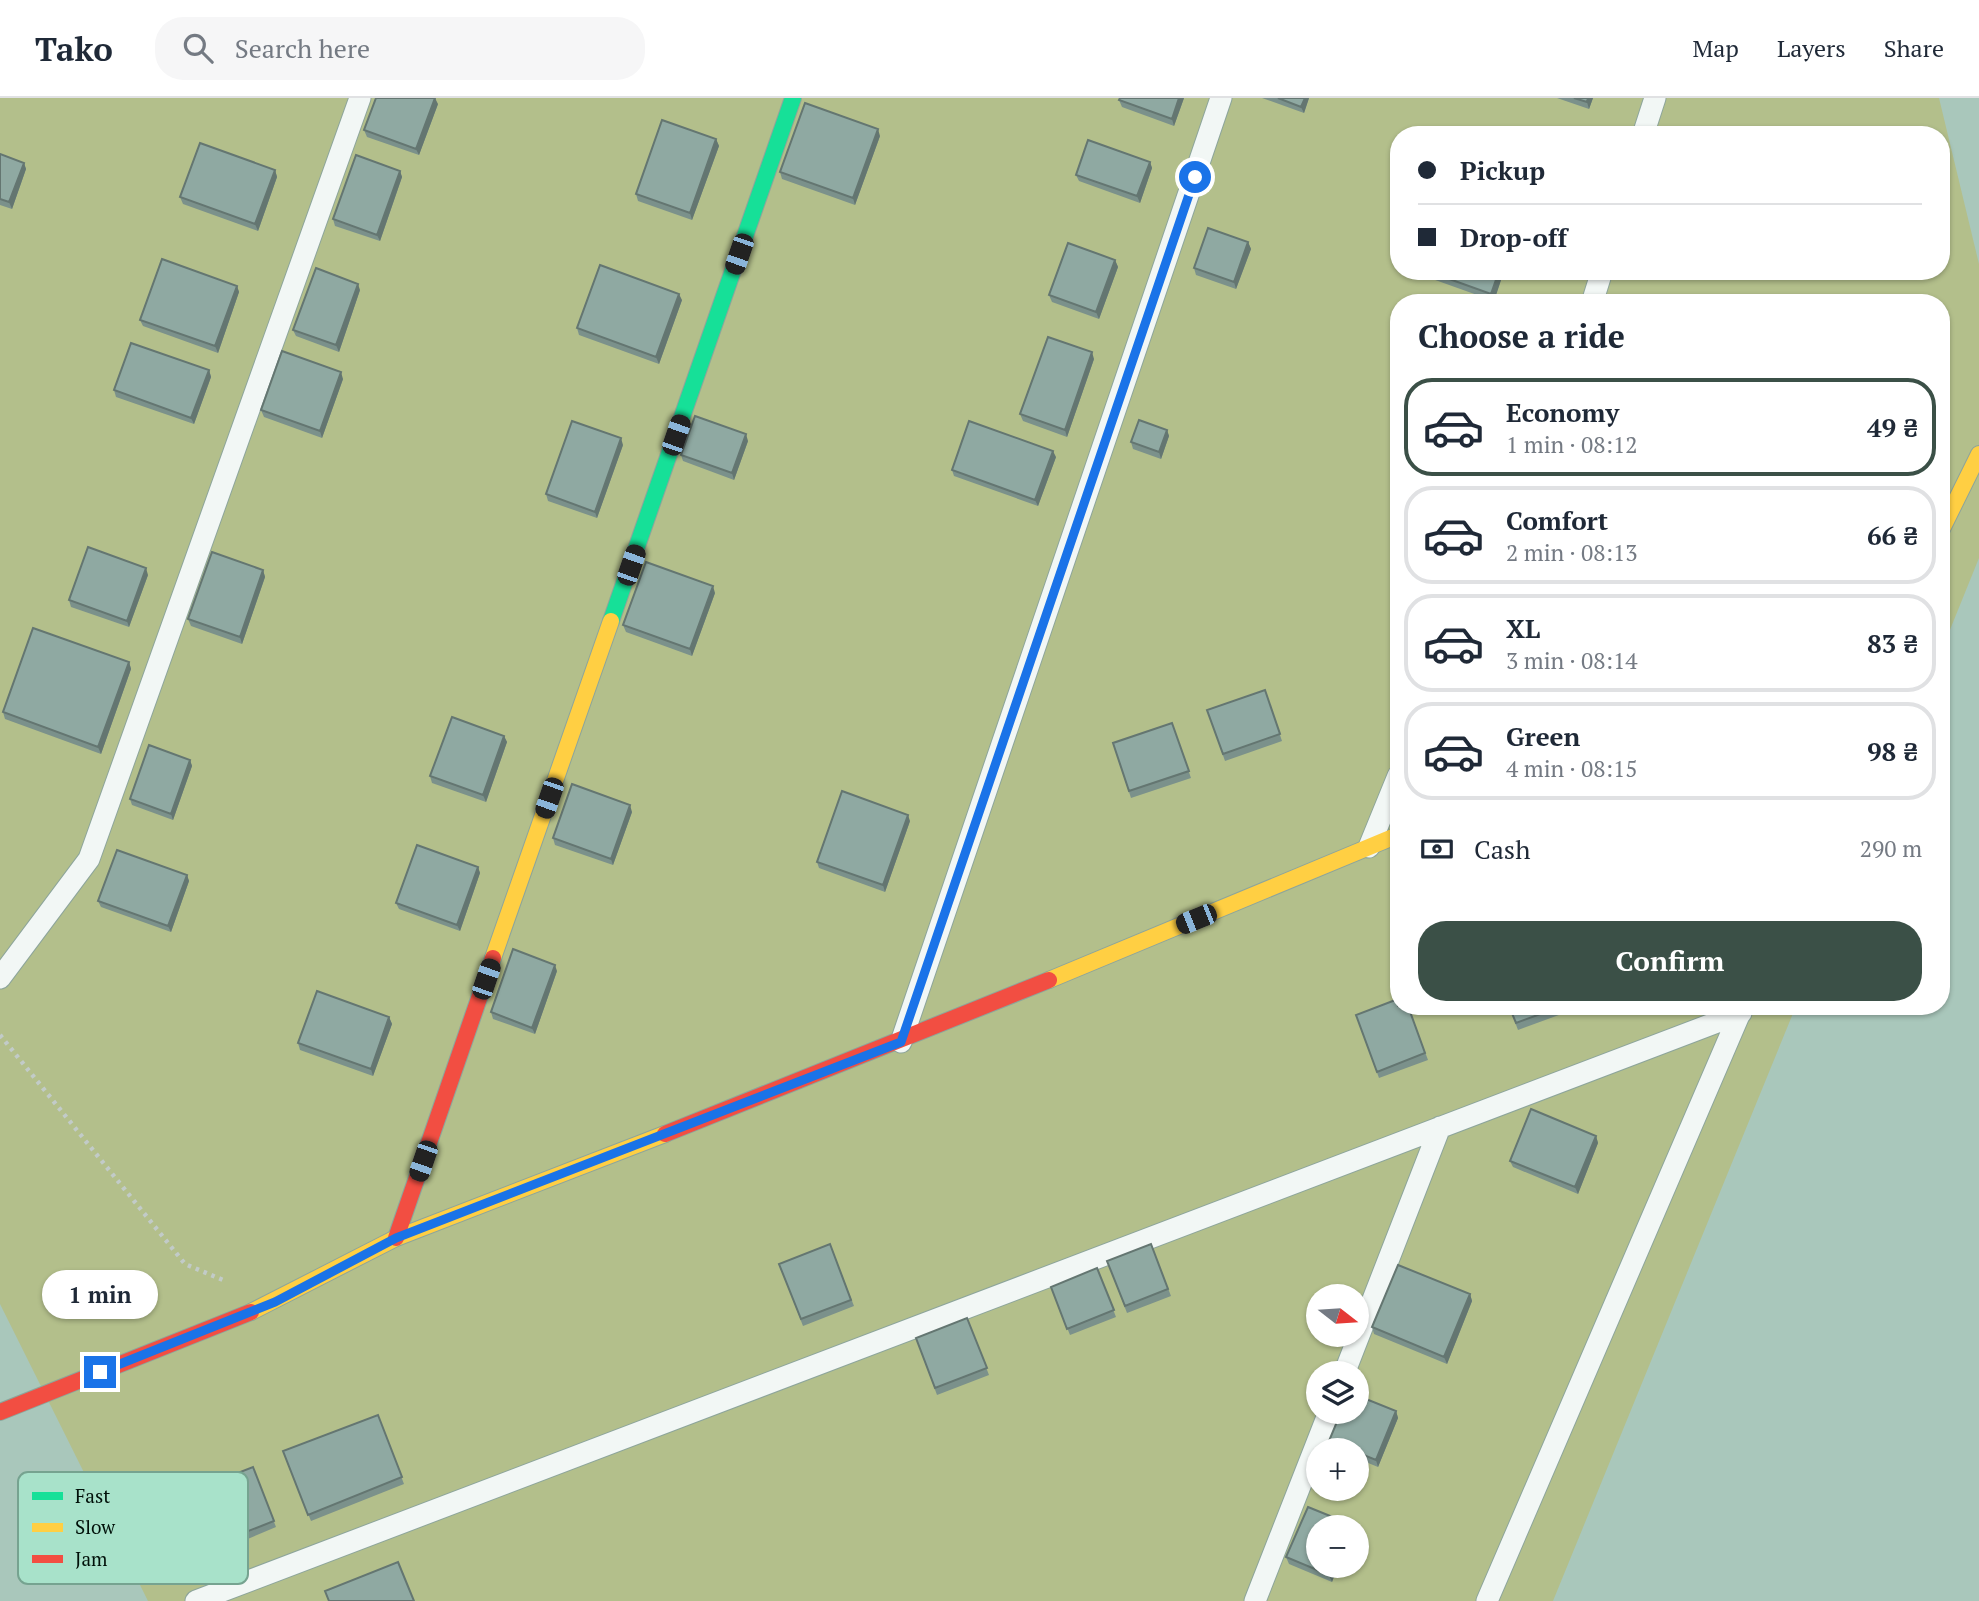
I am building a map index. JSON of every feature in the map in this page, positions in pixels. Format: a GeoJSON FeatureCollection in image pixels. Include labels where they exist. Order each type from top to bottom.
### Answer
{"type":"FeatureCollection","features":[{"type":"Feature","properties":{"kind":"street"},"geometry":{"type":"LineString","coordinates":[[396,1238],[793,98]]}},
{"type":"Feature","properties":{"kind":"street"},"geometry":{"type":"LineString","coordinates":[[1950,513],[1979,454]]}},
{"type":"Feature","properties":{"kind":"street"},"geometry":{"type":"LineString","coordinates":[[0,1412],[275,1302],[396,1238],[901,1042],[1390,838]]}},
{"type":"Feature","properties":{"kind":"lane"},"geometry":{"type":"LineString","coordinates":[[0,978],[89,859],[360,98]]}},
{"type":"Feature","properties":{"kind":"lane"},"geometry":{"type":"LineString","coordinates":[[901,1042],[1221,98]]}},
{"type":"Feature","properties":{"kind":"lane"},"geometry":{"type":"LineString","coordinates":[[1646,126],[1655,98]]}},
{"type":"Feature","properties":{"kind":"lane"},"geometry":{"type":"LineString","coordinates":[[1368,847],[1390,795]]}},
{"type":"Feature","properties":{"kind":"lane"},"geometry":{"type":"LineString","coordinates":[[248,1581],[1727,1015]]}},
{"type":"Feature","properties":{"kind":"lane"},"geometry":{"type":"LineString","coordinates":[[1487,1601],[1739,1015]]}},
{"type":"Feature","properties":{"kind":"lane"},"geometry":{"type":"LineString","coordinates":[[1349,1361],[1440,1127]]}},
{"type":"Feature","properties":{"kind":"lane"},"geometry":{"type":"LineString","coordinates":[[1255,1601],[1324,1424]]}},
{"type":"Feature","properties":{"kind":"lane"},"geometry":{"type":"LineString","coordinates":[[196,1601],[241,1584]]}},
{"type":"Feature","properties":{"kind":"path"},"geometry":{"type":"LineString","coordinates":[[0,1035],[186,1264],[224,1280]]}},
{"type":"Feature","properties":{"kind":"green space"},"geometry":{"type":"Polygon","coordinates":[[[0,98],[1939,98],[1946,126],[1390,126],[1390,280],[1950,280],[1950,144],[1979,264],[1979,558],[1950,630],[1950,294],[1390,294],[1390,1015],[1792,1015],[1553,1601],[148,1601],[140,1584],[248,1584],[248,1472],[84,1472],[0,1304],[0,98]]]}},
{"type":"Feature","properties":{"kind":"building"},"geometry":{"type":"Polygon","coordinates":[[[376,98],[435,98],[416,149],[364,130],[376,98]]]}},
{"type":"Feature","properties":{"kind":"building"},"geometry":{"type":"Polygon","coordinates":[[[1179,98],[1172,119],[1119,100],[1179,98]]]}},
{"type":"Feature","properties":{"kind":"building"},"geometry":{"type":"Polygon","coordinates":[[[1278,98],[1305,98],[1301,107],[1278,98]]]}},
{"type":"Feature","properties":{"kind":"building"},"geometry":{"type":"Polygon","coordinates":[[[805,103],[878,129],[853,198],[780,172],[805,103]]]}},
{"type":"Feature","properties":{"kind":"building"},"geometry":{"type":"Polygon","coordinates":[[[662,120],[716,139],[690,213],[636,194],[662,120]]]}},
{"type":"Feature","properties":{"kind":"building"},"geometry":{"type":"Polygon","coordinates":[[[1088,140],[1150,162],[1137,196],[1076,175],[1088,140]]]}},
{"type":"Feature","properties":{"kind":"building"},"geometry":{"type":"Polygon","coordinates":[[[200,143],[275,170],[255,224],[180,197],[200,143]]]}},
{"type":"Feature","properties":{"kind":"building"},"geometry":{"type":"Polygon","coordinates":[[[0,154],[24,163],[9,202],[0,199],[0,154]]]}},
{"type":"Feature","properties":{"kind":"building"},"geometry":{"type":"Polygon","coordinates":[[[356,155],[400,171],[377,235],[333,219],[356,155]]]}},
{"type":"Feature","properties":{"kind":"building"},"geometry":{"type":"Polygon","coordinates":[[[1208,228],[1248,242],[1234,282],[1194,268],[1208,228]]]}},
{"type":"Feature","properties":{"kind":"building"},"geometry":{"type":"Polygon","coordinates":[[[1068,243],[1115,260],[1096,312],[1049,295],[1068,243]]]}},
{"type":"Feature","properties":{"kind":"building"},"geometry":{"type":"Polygon","coordinates":[[[162,259],[237,286],[215,346],[140,320],[162,259]]]}},
{"type":"Feature","properties":{"kind":"building"},"geometry":{"type":"Polygon","coordinates":[[[600,265],[679,294],[656,357],[577,328],[600,265]]]}},
{"type":"Feature","properties":{"kind":"building"},"geometry":{"type":"Polygon","coordinates":[[[316,268],[358,284],[336,345],[293,330],[316,268]]]}},
{"type":"Feature","properties":{"kind":"building"},"geometry":{"type":"Polygon","coordinates":[[[1452,280],[1496,280],[1491,294],[1452,280]]]}},
{"type":"Feature","properties":{"kind":"building"},"geometry":{"type":"Polygon","coordinates":[[[1048,337],[1092,352],[1065,430],[1020,414],[1048,337]]]}},
{"type":"Feature","properties":{"kind":"building"},"geometry":{"type":"Polygon","coordinates":[[[131,343],[209,370],[191,418],[114,390],[131,343]]]}},
{"type":"Feature","properties":{"kind":"building"},"geometry":{"type":"Polygon","coordinates":[[[282,351],[341,372],[320,431],[261,410],[282,351]]]}},
{"type":"Feature","properties":{"kind":"building"},"geometry":{"type":"Polygon","coordinates":[[[695,416],[746,434],[732,473],[681,455],[695,416]]]}},
{"type":"Feature","properties":{"kind":"building"},"geometry":{"type":"Polygon","coordinates":[[[1139,420],[1167,430],[1159,452],[1131,442],[1139,420]]]}},
{"type":"Feature","properties":{"kind":"building"},"geometry":{"type":"Polygon","coordinates":[[[572,421],[621,438],[595,512],[546,494],[572,421]]]}},
{"type":"Feature","properties":{"kind":"building"},"geometry":{"type":"Polygon","coordinates":[[[969,421],[1053,451],[1035,500],[952,470],[969,421]]]}},
{"type":"Feature","properties":{"kind":"building"},"geometry":{"type":"Polygon","coordinates":[[[88,547],[146,568],[127,621],[69,600],[88,547]]]}},
{"type":"Feature","properties":{"kind":"building"},"geometry":{"type":"Polygon","coordinates":[[[212,552],[263,570],[240,637],[188,619],[212,552]]]}},
{"type":"Feature","properties":{"kind":"building"},"geometry":{"type":"Polygon","coordinates":[[[646,562],[713,586],[690,649],[623,625],[646,562]]]}},
{"type":"Feature","properties":{"kind":"building"},"geometry":{"type":"Polygon","coordinates":[[[33,628],[129,662],[98,747],[3,712],[33,628]]]}},
{"type":"Feature","properties":{"kind":"building"},"geometry":{"type":"Polygon","coordinates":[[[1265,690],[1280,734],[1223,754],[1207,710],[1265,690]]]}},
{"type":"Feature","properties":{"kind":"building"},"geometry":{"type":"Polygon","coordinates":[[[452,717],[504,736],[483,795],[430,776],[452,717]]]}},
{"type":"Feature","properties":{"kind":"building"},"geometry":{"type":"Polygon","coordinates":[[[1172,723],[1189,771],[1129,791],[1113,743],[1172,723]]]}},
{"type":"Feature","properties":{"kind":"building"},"geometry":{"type":"Polygon","coordinates":[[[149,745],[190,760],[171,814],[130,799],[149,745]]]}},
{"type":"Feature","properties":{"kind":"building"},"geometry":{"type":"Polygon","coordinates":[[[572,784],[630,805],[611,859],[553,838],[572,784]]]}},
{"type":"Feature","properties":{"kind":"building"},"geometry":{"type":"Polygon","coordinates":[[[842,791],[908,815],[883,885],[817,862],[842,791]]]}},
{"type":"Feature","properties":{"kind":"building"},"geometry":{"type":"Polygon","coordinates":[[[417,845],[478,867],[457,925],[396,903],[417,845]]]}},
{"type":"Feature","properties":{"kind":"building"},"geometry":{"type":"Polygon","coordinates":[[[117,850],[187,875],[168,926],[98,901],[117,850]]]}},
{"type":"Feature","properties":{"kind":"building"},"geometry":{"type":"Polygon","coordinates":[[[513,949],[555,965],[532,1028],[491,1012],[513,949]]]}},
{"type":"Feature","properties":{"kind":"building"},"geometry":{"type":"Polygon","coordinates":[[[317,991],[389,1017],[371,1069],[298,1043],[317,991]]]}},
{"type":"Feature","properties":{"kind":"building"},"geometry":{"type":"Polygon","coordinates":[[[1390,1002],[1390,1015],[1411,1015],[1425,1053],[1377,1072],[1356,1015],[1390,1002]]]}},
{"type":"Feature","properties":{"kind":"building"},"geometry":{"type":"Polygon","coordinates":[[[1513,1015],[1538,1015],[1516,1023],[1513,1015]]]}},
{"type":"Feature","properties":{"kind":"building"},"geometry":{"type":"Polygon","coordinates":[[[1531,1109],[1596,1136],[1575,1187],[1510,1161],[1531,1109]]]}},
{"type":"Feature","properties":{"kind":"building"},"geometry":{"type":"Polygon","coordinates":[[[830,1244],[851,1300],[801,1319],[779,1264],[830,1244]]]}},
{"type":"Feature","properties":{"kind":"building"},"geometry":{"type":"Polygon","coordinates":[[[1151,1244],[1168,1289],[1125,1306],[1107,1261],[1151,1244]]]}},
{"type":"Feature","properties":{"kind":"building"},"geometry":{"type":"Polygon","coordinates":[[[1398,1265],[1470,1294],[1444,1357],[1372,1327],[1398,1265]]]}},
{"type":"Feature","properties":{"kind":"building"},"geometry":{"type":"Polygon","coordinates":[[[1097,1268],[1114,1310],[1067,1329],[1051,1287],[1097,1268]]]}},
{"type":"Feature","properties":{"kind":"building"},"geometry":{"type":"Polygon","coordinates":[[[967,1318],[987,1368],[935,1388],[916,1338],[967,1318]]]}},
{"type":"Feature","properties":{"kind":"building"},"geometry":{"type":"Polygon","coordinates":[[[1369,1400],[1396,1411],[1376,1460],[1369,1457],[1369,1438],[1330,1438],[1336,1424],[1369,1424],[1369,1400]]]}},
{"type":"Feature","properties":{"kind":"building"},"geometry":{"type":"Polygon","coordinates":[[[378,1415],[402,1477],[308,1515],[283,1451],[378,1415]]]}},
{"type":"Feature","properties":{"kind":"building"},"geometry":{"type":"Polygon","coordinates":[[[253,1467],[274,1521],[248,1531],[248,1472],[240,1472],[253,1467]]]}},
{"type":"Feature","properties":{"kind":"building"},"geometry":{"type":"Polygon","coordinates":[[[1308,1507],[1328,1515],[1306,1515],[1306,1565],[1286,1557],[1308,1507]]]}},
{"type":"Feature","properties":{"kind":"building"},"geometry":{"type":"Polygon","coordinates":[[[398,1562],[414,1601],[329,1601],[325,1591],[398,1562]]]}},
{"type":"Feature","properties":{"kind":"traffic: fast"},"geometry":{"type":"LineString","coordinates":[[611,621],[793,98]]}},
{"type":"Feature","properties":{"kind":"traffic: slow"},"geometry":{"type":"LineString","coordinates":[[1950,513],[1979,454]]}},
{"type":"Feature","properties":{"kind":"traffic: slow"},"geometry":{"type":"LineString","coordinates":[[493,958],[611,621]]}},
{"type":"Feature","properties":{"kind":"traffic: slow"},"geometry":{"type":"LineString","coordinates":[[1049,980],[1390,838]]}},
{"type":"Feature","properties":{"kind":"traffic: slow"},"geometry":{"type":"LineString","coordinates":[[251,1312],[396,1238],[665,1134]]}},
{"type":"Feature","properties":{"kind":"traffic: jam"},"geometry":{"type":"LineString","coordinates":[[396,1238],[493,958]]}},
{"type":"Feature","properties":{"kind":"traffic: jam"},"geometry":{"type":"LineString","coordinates":[[665,1134],[1049,980]]}},
{"type":"Feature","properties":{"kind":"traffic: jam"},"geometry":{"type":"LineString","coordinates":[[0,1412],[251,1312]]}},
{"type":"Feature","properties":{"kind":"route"},"geometry":{"type":"LineString","coordinates":[[100,1372],[275,1302],[396,1238],[901,1042],[1195,177]]}}]}
